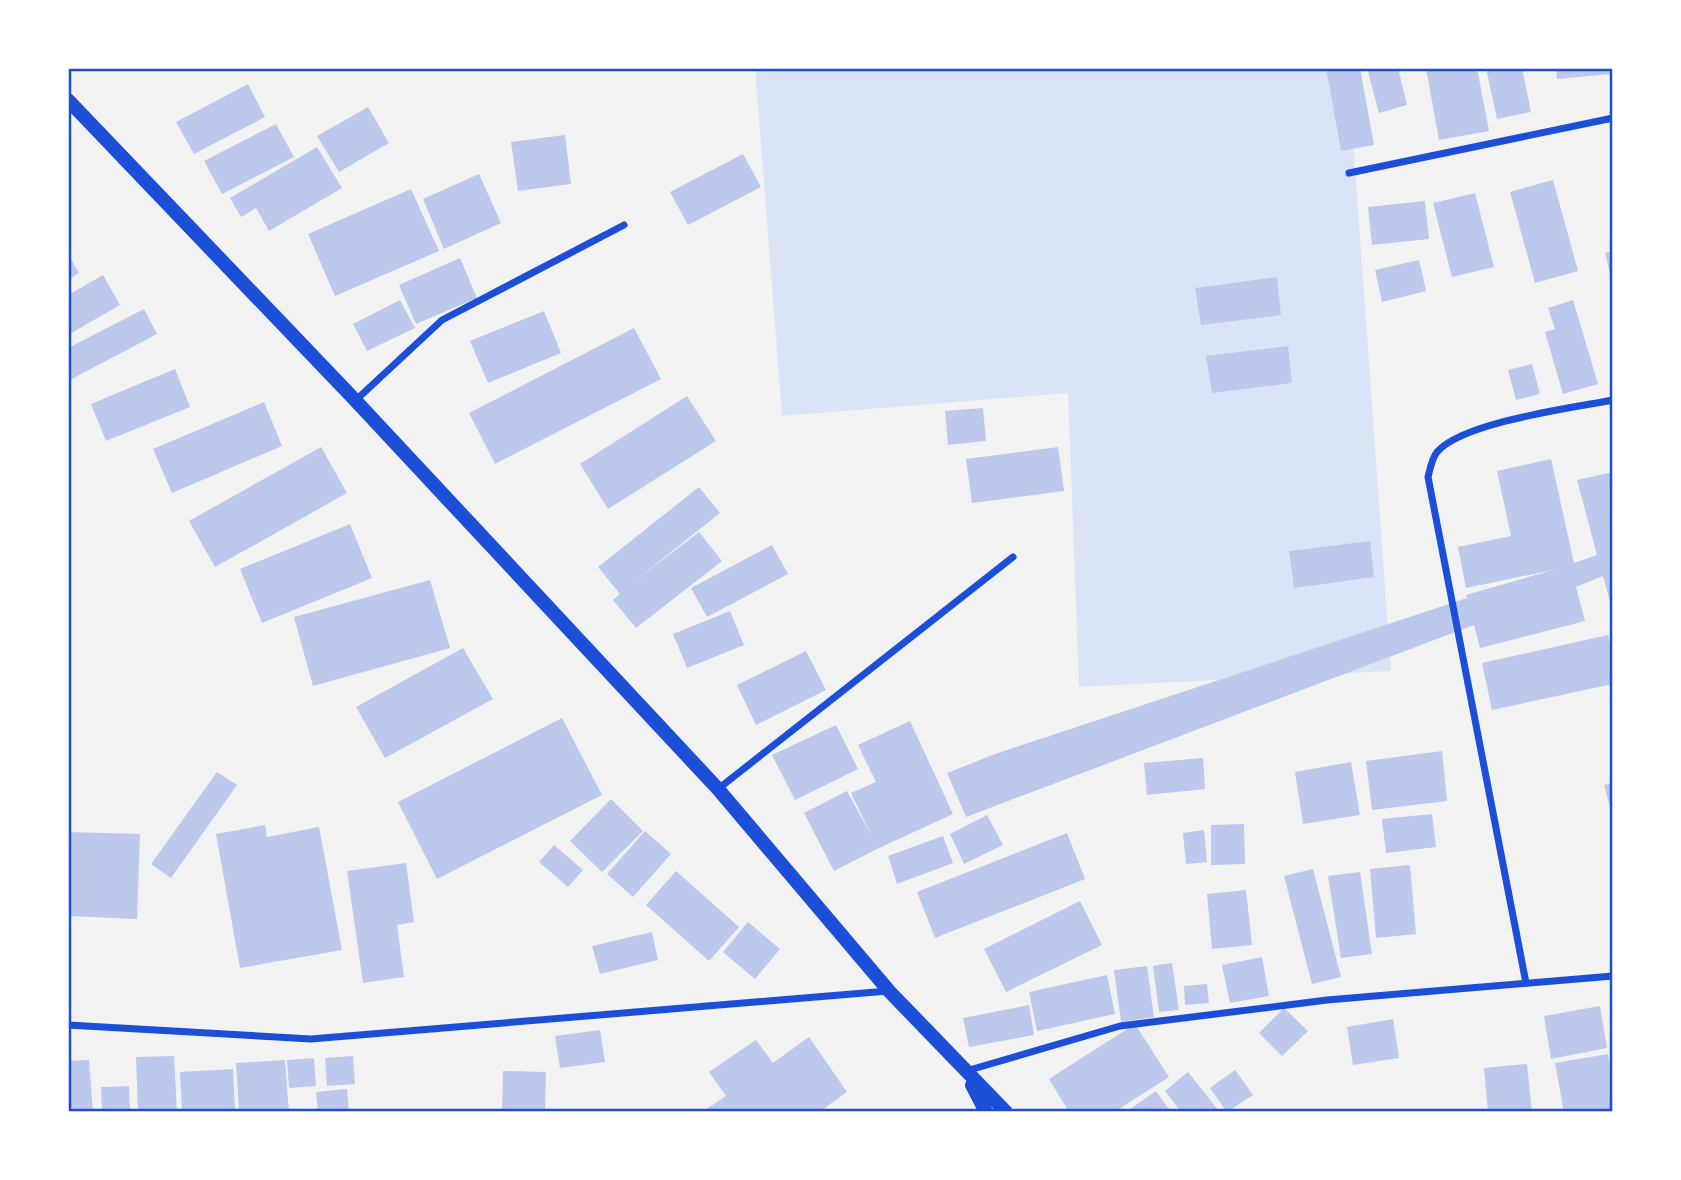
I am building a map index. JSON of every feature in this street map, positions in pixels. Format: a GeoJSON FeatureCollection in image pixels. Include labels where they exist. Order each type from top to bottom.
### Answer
{"type":"FeatureCollection","features":[{"type":"Feature","properties":{"kind":"main road"},"geometry":{"type":"LineString","coordinates":[[68,100],[355,400],[718,789],[889,991],[1006,1112]]}},
{"type":"Feature","properties":{"kind":"main road"},"geometry":{"type":"LineString","coordinates":[[965,1071],[986,1112]]}},
{"type":"Feature","properties":{"kind":"street"},"geometry":{"type":"LineString","coordinates":[[1349,173],[1613,118]]}},
{"type":"Feature","properties":{"kind":"street"},"geometry":{"type":"LineString","coordinates":[[355,400],[442,320],[624,225]]}},
{"type":"Feature","properties":{"kind":"street"},"geometry":{"type":"LineString","coordinates":[[1525,984],[1428,477],[1436,454],[1451,440],[1486,426],[1613,400]]}},
{"type":"Feature","properties":{"kind":"street"},"geometry":{"type":"LineString","coordinates":[[718,789],[1013,557]]}},
{"type":"Feature","properties":{"kind":"street"},"geometry":{"type":"LineString","coordinates":[[965,1071],[1120,1026],[1327,1000],[1613,976]]}},
{"type":"Feature","properties":{"kind":"street"},"geometry":{"type":"LineString","coordinates":[[68,1025],[312,1039],[889,991]]}},
{"type":"Feature","properties":{"kind":"shaded area"},"geometry":{"type":"Polygon","coordinates":[[[755,68],[1348,68],[1391,671],[1079,687],[1068,393],[782,416],[755,68]]]}},
{"type":"Feature","properties":{"kind":"building"},"geometry":{"type":"Polygon","coordinates":[[[1326,68],[1360,68],[1374,145],[1341,151],[1326,68]]]}},
{"type":"Feature","properties":{"kind":"building"},"geometry":{"type":"Polygon","coordinates":[[[1367,68],[1398,68],[1407,105],[1379,113],[1367,68]]]}},
{"type":"Feature","properties":{"kind":"building"},"geometry":{"type":"Polygon","coordinates":[[[1426,68],[1477,68],[1489,131],[1439,140],[1426,68]]]}},
{"type":"Feature","properties":{"kind":"building"},"geometry":{"type":"Polygon","coordinates":[[[1486,68],[1522,68],[1531,112],[1497,119],[1486,68]]]}},
{"type":"Feature","properties":{"kind":"building"},"geometry":{"type":"Polygon","coordinates":[[[1556,68],[1611,68],[1611,74],[1557,79],[1556,68]]]}},
{"type":"Feature","properties":{"kind":"building"},"geometry":{"type":"Polygon","coordinates":[[[248,84],[265,117],[194,154],[176,122],[248,84]]]}},
{"type":"Feature","properties":{"kind":"building"},"geometry":{"type":"Polygon","coordinates":[[[368,107],[389,143],[339,172],[317,136],[368,107]]]}},
{"type":"Feature","properties":{"kind":"building"},"geometry":{"type":"Polygon","coordinates":[[[276,124],[294,157],[222,194],[204,161],[276,124]]]}},
{"type":"Feature","properties":{"kind":"building"},"geometry":{"type":"Polygon","coordinates":[[[565,135],[571,184],[518,191],[511,142],[565,135]]]}},
{"type":"Feature","properties":{"kind":"building"},"geometry":{"type":"Polygon","coordinates":[[[317,147],[342,188],[269,231],[256,208],[241,217],[230,198],[317,147]]]}},
{"type":"Feature","properties":{"kind":"building"},"geometry":{"type":"Polygon","coordinates":[[[743,154],[761,187],[688,225],[670,192],[743,154]]]}},
{"type":"Feature","properties":{"kind":"building"},"geometry":{"type":"Polygon","coordinates":[[[479,174],[501,223],[444,249],[423,199],[479,174]]]}},
{"type":"Feature","properties":{"kind":"building"},"geometry":{"type":"Polygon","coordinates":[[[1553,180],[1578,271],[1535,283],[1510,192],[1553,180]]]}},
{"type":"Feature","properties":{"kind":"building"},"geometry":{"type":"Polygon","coordinates":[[[411,189],[439,251],[335,296],[308,234],[411,189]]]}},
{"type":"Feature","properties":{"kind":"building"},"geometry":{"type":"Polygon","coordinates":[[[1475,193],[1494,267],[1452,277],[1433,203],[1475,193]]]}},
{"type":"Feature","properties":{"kind":"building"},"geometry":{"type":"Polygon","coordinates":[[[1425,201],[1429,239],[1372,245],[1368,207],[1425,201]]]}},
{"type":"Feature","properties":{"kind":"building"},"geometry":{"type":"Polygon","coordinates":[[[1613,251],[1613,282],[1612,282],[1605,253],[1613,251]]]}},
{"type":"Feature","properties":{"kind":"building"},"geometry":{"type":"Polygon","coordinates":[[[68,254],[79,273],[68,280],[68,254]]]}},
{"type":"Feature","properties":{"kind":"building"},"geometry":{"type":"Polygon","coordinates":[[[460,258],[477,298],[416,324],[399,285],[460,258]]]}},
{"type":"Feature","properties":{"kind":"building"},"geometry":{"type":"Polygon","coordinates":[[[1419,260],[1426,291],[1382,302],[1375,270],[1419,260]]]}},
{"type":"Feature","properties":{"kind":"building"},"geometry":{"type":"Polygon","coordinates":[[[103,275],[120,305],[68,335],[68,295],[103,275]]]}},
{"type":"Feature","properties":{"kind":"building"},"geometry":{"type":"Polygon","coordinates":[[[1277,277],[1281,315],[1201,325],[1195,288],[1277,277]]]}},
{"type":"Feature","properties":{"kind":"building"},"geometry":{"type":"Polygon","coordinates":[[[400,300],[415,328],[367,351],[353,324],[400,300]]]}},
{"type":"Feature","properties":{"kind":"building"},"geometry":{"type":"Polygon","coordinates":[[[1573,300],[1598,384],[1563,394],[1545,332],[1555,329],[1548,308],[1573,300]]]}},
{"type":"Feature","properties":{"kind":"building"},"geometry":{"type":"Polygon","coordinates":[[[144,309],[157,334],[68,381],[68,348],[144,309]]]}},
{"type":"Feature","properties":{"kind":"building"},"geometry":{"type":"Polygon","coordinates":[[[544,311],[561,353],[488,383],[470,341],[544,311]]]}},
{"type":"Feature","properties":{"kind":"building"},"geometry":{"type":"Polygon","coordinates":[[[634,328],[661,379],[495,464],[469,413],[634,328]]]}},
{"type":"Feature","properties":{"kind":"building"},"geometry":{"type":"Polygon","coordinates":[[[1288,346],[1292,383],[1212,393],[1206,356],[1288,346]]]}},
{"type":"Feature","properties":{"kind":"building"},"geometry":{"type":"Polygon","coordinates":[[[1532,364],[1540,394],[1516,400],[1508,370],[1532,364]]]}},
{"type":"Feature","properties":{"kind":"building"},"geometry":{"type":"Polygon","coordinates":[[[175,369],[190,407],[106,441],[91,404],[175,369]]]}},
{"type":"Feature","properties":{"kind":"building"},"geometry":{"type":"Polygon","coordinates":[[[687,396],[716,441],[608,509],[580,464],[687,396]]]}},
{"type":"Feature","properties":{"kind":"building"},"geometry":{"type":"Polygon","coordinates":[[[264,402],[282,446],[172,493],[153,449],[264,402]]]}},
{"type":"Feature","properties":{"kind":"building"},"geometry":{"type":"Polygon","coordinates":[[[983,408],[986,441],[948,445],[945,411],[983,408]]]}},
{"type":"Feature","properties":{"kind":"building"},"geometry":{"type":"Polygon","coordinates":[[[321,447],[347,493],[215,567],[189,521],[321,447]]]}},
{"type":"Feature","properties":{"kind":"building"},"geometry":{"type":"Polygon","coordinates":[[[1058,447],[1064,491],[972,503],[966,459],[1058,447]]]}},
{"type":"Feature","properties":{"kind":"building"},"geometry":{"type":"Polygon","coordinates":[[[1551,459],[1574,563],[1597,555],[1577,480],[1613,472],[1613,613],[1603,576],[1576,587],[1585,621],[1480,648],[1474,625],[966,817],[947,773],[995,754],[1467,598],[1466,595],[1553,570],[1466,588],[1458,547],[1511,536],[1497,471],[1551,459]]]}},
{"type":"Feature","properties":{"kind":"building"},"geometry":{"type":"Polygon","coordinates":[[[699,487],[720,513],[636,580],[699,532],[722,561],[636,628],[613,600],[620,594],[598,567],[699,487]]]}},
{"type":"Feature","properties":{"kind":"building"},"geometry":{"type":"Polygon","coordinates":[[[350,524],[372,578],[262,623],[240,569],[350,524]]]}},
{"type":"Feature","properties":{"kind":"building"},"geometry":{"type":"Polygon","coordinates":[[[1370,541],[1374,577],[1294,588],[1289,551],[1370,541]]]}},
{"type":"Feature","properties":{"kind":"building"},"geometry":{"type":"Polygon","coordinates":[[[772,545],[788,574],[707,617],[691,588],[772,545]]]}},
{"type":"Feature","properties":{"kind":"building"},"geometry":{"type":"Polygon","coordinates":[[[430,580],[450,648],[313,686],[294,617],[430,580]]]}},
{"type":"Feature","properties":{"kind":"building"},"geometry":{"type":"Polygon","coordinates":[[[730,611],[744,645],[687,668],[673,634],[730,611]]]}},
{"type":"Feature","properties":{"kind":"building"},"geometry":{"type":"Polygon","coordinates":[[[1608,635],[1613,659],[1613,684],[1492,710],[1482,663],[1608,635]]]}},
{"type":"Feature","properties":{"kind":"building"},"geometry":{"type":"Polygon","coordinates":[[[463,648],[493,699],[385,758],[356,707],[463,648]]]}},
{"type":"Feature","properties":{"kind":"building"},"geometry":{"type":"Polygon","coordinates":[[[806,651],[826,690],[756,725],[737,685],[806,651]]]}},
{"type":"Feature","properties":{"kind":"building"},"geometry":{"type":"Polygon","coordinates":[[[562,718],[602,795],[437,879],[398,802],[562,718]]]}},
{"type":"Feature","properties":{"kind":"building"},"geometry":{"type":"Polygon","coordinates":[[[910,721],[953,814],[834,871],[804,813],[847,791],[872,837],[851,793],[876,782],[858,745],[910,721]]]}},
{"type":"Feature","properties":{"kind":"building"},"geometry":{"type":"Polygon","coordinates":[[[836,725],[858,769],[795,800],[772,755],[836,725]]]}},
{"type":"Feature","properties":{"kind":"building"},"geometry":{"type":"Polygon","coordinates":[[[1442,751],[1447,801],[1372,810],[1366,761],[1442,751]]]}},
{"type":"Feature","properties":{"kind":"building"},"geometry":{"type":"Polygon","coordinates":[[[1203,758],[1205,789],[1147,795],[1144,763],[1203,758]]]}},
{"type":"Feature","properties":{"kind":"building"},"geometry":{"type":"Polygon","coordinates":[[[1351,762],[1360,815],[1303,824],[1295,772],[1351,762]]]}},
{"type":"Feature","properties":{"kind":"building"},"geometry":{"type":"Polygon","coordinates":[[[217,772],[237,785],[171,878],[151,864],[217,772]]]}},
{"type":"Feature","properties":{"kind":"building"},"geometry":{"type":"Polygon","coordinates":[[[1613,783],[1613,814],[1612,814],[1604,785],[1613,783]]]}},
{"type":"Feature","properties":{"kind":"building"},"geometry":{"type":"Polygon","coordinates":[[[611,799],[643,831],[602,872],[570,841],[611,799]]]}},
{"type":"Feature","properties":{"kind":"building"},"geometry":{"type":"Polygon","coordinates":[[[1432,814],[1436,847],[1386,853],[1382,819],[1432,814]]]}},
{"type":"Feature","properties":{"kind":"building"},"geometry":{"type":"Polygon","coordinates":[[[987,815],[1003,845],[964,864],[950,834],[987,815]]]}},
{"type":"Feature","properties":{"kind":"building"},"geometry":{"type":"Polygon","coordinates":[[[1244,824],[1245,864],[1211,865],[1211,825],[1244,824]]]}},
{"type":"Feature","properties":{"kind":"building"},"geometry":{"type":"Polygon","coordinates":[[[265,825],[267,837],[319,827],[342,950],[240,968],[216,834],[265,825]]]}},
{"type":"Feature","properties":{"kind":"building"},"geometry":{"type":"Polygon","coordinates":[[[1204,830],[1207,862],[1186,864],[1183,833],[1204,830]]]}},
{"type":"Feature","properties":{"kind":"building"},"geometry":{"type":"Polygon","coordinates":[[[645,831],[671,854],[633,897],[607,874],[645,831]]]}},
{"type":"Feature","properties":{"kind":"building"},"geometry":{"type":"Polygon","coordinates":[[[68,832],[140,834],[137,919],[68,916],[68,832]]]}},
{"type":"Feature","properties":{"kind":"building"},"geometry":{"type":"Polygon","coordinates":[[[1067,833],[1085,879],[935,938],[917,892],[1067,833]]]}},
{"type":"Feature","properties":{"kind":"building"},"geometry":{"type":"Polygon","coordinates":[[[943,836],[953,863],[897,884],[888,856],[943,836]]]}},
{"type":"Feature","properties":{"kind":"building"},"geometry":{"type":"Polygon","coordinates":[[[554,845],[583,870],[568,887],[539,862],[554,845]]]}},
{"type":"Feature","properties":{"kind":"building"},"geometry":{"type":"Polygon","coordinates":[[[406,863],[414,922],[397,925],[404,977],[363,983],[347,871],[406,863]]]}},
{"type":"Feature","properties":{"kind":"building"},"geometry":{"type":"Polygon","coordinates":[[[1410,865],[1416,934],[1376,938],[1370,869],[1410,865]]]}},
{"type":"Feature","properties":{"kind":"building"},"geometry":{"type":"Polygon","coordinates":[[[1313,869],[1341,977],[1312,984],[1284,876],[1313,869]]]}},
{"type":"Feature","properties":{"kind":"building"},"geometry":{"type":"Polygon","coordinates":[[[676,871],[739,927],[709,961],[646,905],[676,871]]]}},
{"type":"Feature","properties":{"kind":"building"},"geometry":{"type":"Polygon","coordinates":[[[1360,872],[1372,954],[1341,958],[1328,876],[1360,872]]]}},
{"type":"Feature","properties":{"kind":"building"},"geometry":{"type":"Polygon","coordinates":[[[1246,890],[1252,945],[1212,949],[1207,894],[1246,890]]]}},
{"type":"Feature","properties":{"kind":"building"},"geometry":{"type":"Polygon","coordinates":[[[1080,901],[1102,945],[1006,992],[984,949],[1080,901]]]}},
{"type":"Feature","properties":{"kind":"building"},"geometry":{"type":"Polygon","coordinates":[[[748,922],[780,949],[755,979],[723,952],[748,922]]]}},
{"type":"Feature","properties":{"kind":"building"},"geometry":{"type":"Polygon","coordinates":[[[652,932],[658,960],[600,974],[592,946],[652,932]]]}},
{"type":"Feature","properties":{"kind":"building"},"geometry":{"type":"Polygon","coordinates":[[[1262,957],[1269,996],[1230,1003],[1222,965],[1262,957]]]}},
{"type":"Feature","properties":{"kind":"building"},"geometry":{"type":"Polygon","coordinates":[[[1172,963],[1179,1010],[1159,1012],[1153,966],[1172,963]]]}},
{"type":"Feature","properties":{"kind":"building"},"geometry":{"type":"Polygon","coordinates":[[[1147,966],[1154,1017],[1121,1022],[1114,970],[1147,966]]]}},
{"type":"Feature","properties":{"kind":"building"},"geometry":{"type":"Polygon","coordinates":[[[1107,975],[1115,1014],[1037,1031],[1029,992],[1107,975]]]}},
{"type":"Feature","properties":{"kind":"building"},"geometry":{"type":"Polygon","coordinates":[[[1207,984],[1209,1003],[1185,1005],[1184,986],[1207,984]]]}},
{"type":"Feature","properties":{"kind":"building"},"geometry":{"type":"Polygon","coordinates":[[[1029,1005],[1034,1035],[969,1047],[963,1018],[1029,1005]]]}},
{"type":"Feature","properties":{"kind":"building"},"geometry":{"type":"Polygon","coordinates":[[[1600,1006],[1607,1048],[1551,1059],[1544,1016],[1600,1006]]]}},
{"type":"Feature","properties":{"kind":"building"},"geometry":{"type":"Polygon","coordinates":[[[1284,1008],[1308,1031],[1282,1056],[1259,1033],[1284,1008]]]}},
{"type":"Feature","properties":{"kind":"building"},"geometry":{"type":"Polygon","coordinates":[[[1393,1019],[1399,1058],[1353,1065],[1347,1027],[1393,1019]]]}},
{"type":"Feature","properties":{"kind":"building"},"geometry":{"type":"Polygon","coordinates":[[[1135,1024],[1169,1077],[1114,1112],[1069,1112],[1049,1079],[1135,1024]]]}},
{"type":"Feature","properties":{"kind":"building"},"geometry":{"type":"Polygon","coordinates":[[[600,1030],[605,1062],[560,1068],[555,1036],[600,1030]]]}},
{"type":"Feature","properties":{"kind":"building"},"geometry":{"type":"Polygon","coordinates":[[[809,1037],[847,1092],[819,1112],[702,1112],[726,1096],[709,1072],[756,1040],[773,1063],[809,1037]]]}},
{"type":"Feature","properties":{"kind":"building"},"geometry":{"type":"Polygon","coordinates":[[[1608,1054],[1610,1067],[1613,1067],[1613,1112],[1564,1112],[1555,1063],[1608,1054]]]}},
{"type":"Feature","properties":{"kind":"building"},"geometry":{"type":"Polygon","coordinates":[[[174,1056],[177,1112],[138,1112],[136,1057],[174,1056]]]}},
{"type":"Feature","properties":{"kind":"building"},"geometry":{"type":"Polygon","coordinates":[[[353,1056],[355,1084],[327,1086],[325,1058],[353,1056]]]}},
{"type":"Feature","properties":{"kind":"building"},"geometry":{"type":"Polygon","coordinates":[[[314,1058],[316,1086],[289,1088],[287,1060],[314,1058]]]}},
{"type":"Feature","properties":{"kind":"building"},"geometry":{"type":"Polygon","coordinates":[[[89,1060],[93,1112],[68,1112],[68,1061],[89,1060]]]}},
{"type":"Feature","properties":{"kind":"building"},"geometry":{"type":"Polygon","coordinates":[[[285,1060],[289,1112],[239,1112],[236,1063],[285,1060]]]}},
{"type":"Feature","properties":{"kind":"building"},"geometry":{"type":"Polygon","coordinates":[[[1527,1064],[1532,1112],[1488,1112],[1484,1068],[1527,1064]]]}},
{"type":"Feature","properties":{"kind":"building"},"geometry":{"type":"Polygon","coordinates":[[[233,1069],[235,1112],[182,1112],[180,1072],[233,1069]]]}},
{"type":"Feature","properties":{"kind":"building"},"geometry":{"type":"Polygon","coordinates":[[[1235,1070],[1253,1095],[1227,1112],[1210,1088],[1235,1070]]]}},
{"type":"Feature","properties":{"kind":"building"},"geometry":{"type":"Polygon","coordinates":[[[503,1071],[546,1072],[545,1112],[502,1112],[503,1071]]]}},
{"type":"Feature","properties":{"kind":"building"},"geometry":{"type":"Polygon","coordinates":[[[1188,1072],[1218,1110],[1181,1112],[1165,1091],[1188,1072]]]}},
{"type":"Feature","properties":{"kind":"building"},"geometry":{"type":"Polygon","coordinates":[[[129,1086],[130,1112],[102,1112],[101,1087],[129,1086]]]}},
{"type":"Feature","properties":{"kind":"building"},"geometry":{"type":"Polygon","coordinates":[[[347,1089],[349,1112],[318,1112],[316,1092],[347,1089]]]}},
{"type":"Feature","properties":{"kind":"building"},"geometry":{"type":"Polygon","coordinates":[[[1156,1091],[1171,1112],[1126,1112],[1156,1091]]]}}]}
